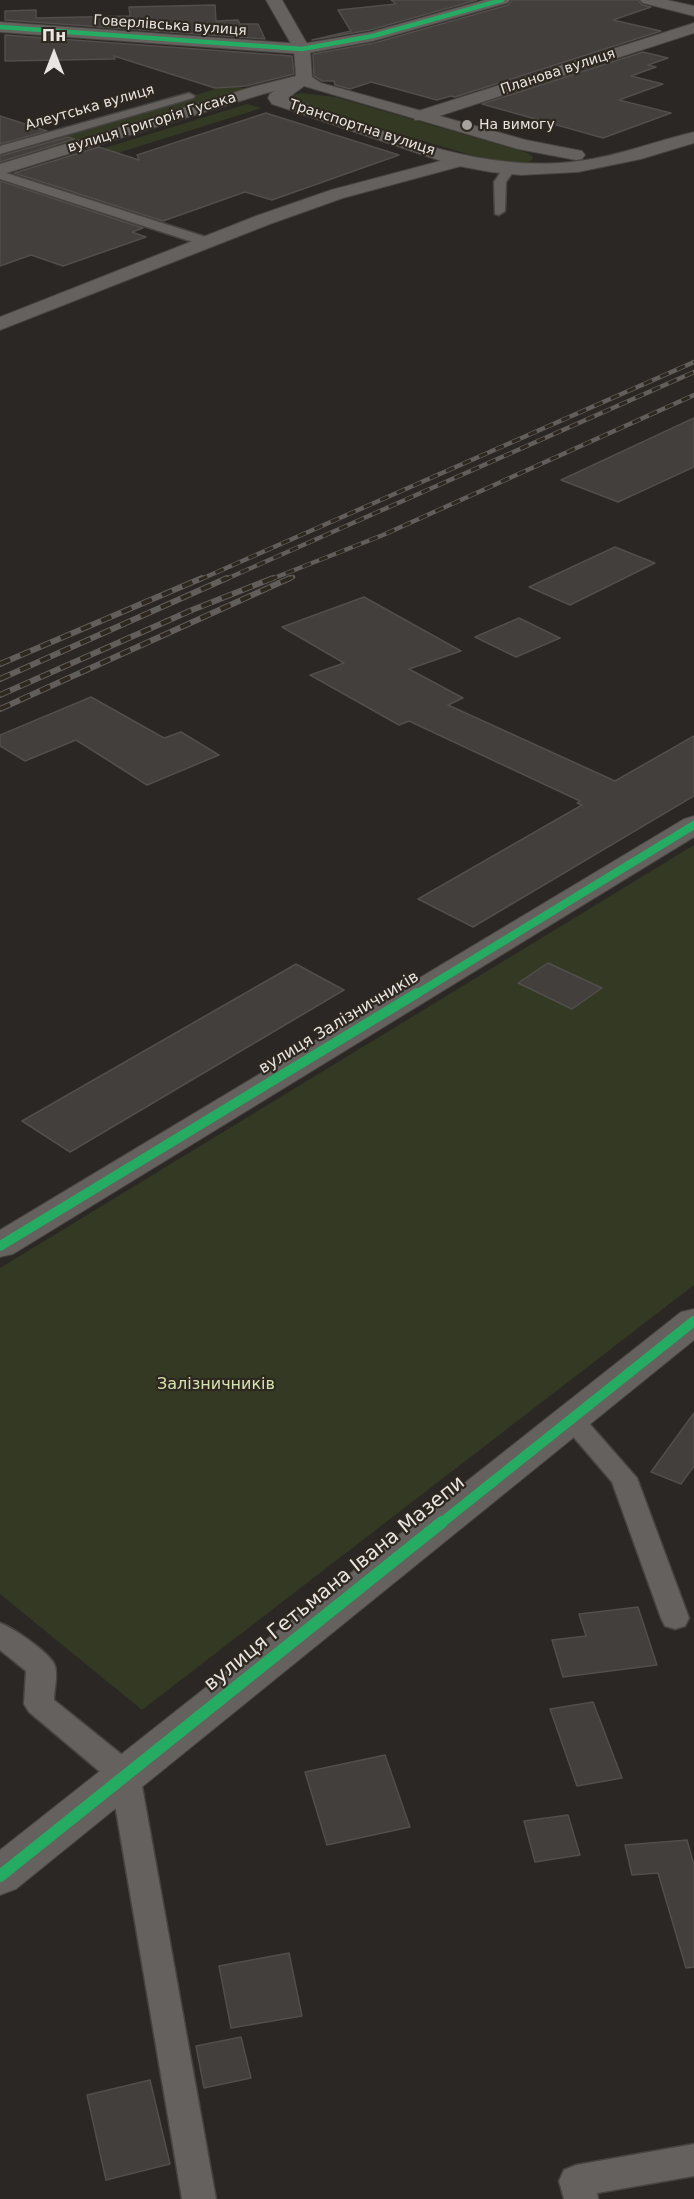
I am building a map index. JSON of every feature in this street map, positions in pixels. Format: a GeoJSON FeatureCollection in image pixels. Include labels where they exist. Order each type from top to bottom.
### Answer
{"type":"FeatureCollection","features":[{"type":"Feature","properties":{"kind":"street"},"geometry":{"type":"LineString","coordinates":[[274,0],[302,49],[304,79]]}},
{"type":"Feature","properties":{"kind":"street"},"geometry":{"type":"LineString","coordinates":[[302,49],[373,36],[502,0]]}},
{"type":"Feature","properties":{"kind":"street"},"geometry":{"type":"LineString","coordinates":[[648,0],[694,11]]}},
{"type":"Feature","properties":{"kind":"street","name":"Говерлівська вулиця"},"geometry":{"type":"LineString","coordinates":[[0,27],[302,49]]}},
{"type":"Feature","properties":{"kind":"street","name":"Планова вулиця"},"geometry":{"type":"LineString","coordinates":[[421,116],[694,28]]}},
{"type":"Feature","properties":{"kind":"street","name":"Транспортна вулиця"},"geometry":{"type":"LineString","coordinates":[[629,157],[557,153],[315,86],[304,79],[276,98],[459,160],[509,169],[572,169],[629,157],[694,137]]}},
{"type":"Feature","properties":{"kind":"street","name":"вулиця Григорія Гусака"},"geometry":{"type":"LineString","coordinates":[[0,170],[258,90],[304,79]]}},
{"type":"Feature","properties":{"kind":"street","name":"Транспортна вулиця"},"geometry":{"type":"LineString","coordinates":[[0,324],[207,242],[337,194],[459,160]]}},
{"type":"Feature","properties":{"kind":"street","name":"вулиця Залізничників"},"geometry":{"type":"LineString","coordinates":[[0,1246],[694,825]]}},
{"type":"Feature","properties":{"kind":"street","name":"вулиця Гетьмана Івана Мазепи"},"geometry":{"type":"LineString","coordinates":[[0,1876],[694,1321]]}},
{"type":"Feature","properties":{"kind":"lane","name":"Алеутська вулиця"},"geometry":{"type":"LineString","coordinates":[[0,150],[189,96]]}},
{"type":"Feature","properties":{"kind":"lane"},"geometry":{"type":"LineString","coordinates":[[499,211],[500,182],[509,169]]}},
{"type":"Feature","properties":{"kind":"lane"},"geometry":{"type":"LineString","coordinates":[[0,175],[207,242]]}},
{"type":"Feature","properties":{"kind":"lane"},"geometry":{"type":"LineString","coordinates":[[571,1419],[624,1478],[675,1618]]}},
{"type":"Feature","properties":{"kind":"lane"},"geometry":{"type":"LineString","coordinates":[[0,1634],[41,1667],[39,1704],[125,1775],[199,2199]]}},
{"type":"Feature","properties":{"kind":"lane"},"geometry":{"type":"LineString","coordinates":[[581,2199],[576,2181],[694,2160]]}},
{"type":"Feature","properties":{"kind":"green space"},"geometry":{"type":"Polygon","coordinates":[[[232,84],[245,89],[0,164],[0,154],[232,84]]]}},
{"type":"Feature","properties":{"kind":"green space"},"geometry":{"type":"Polygon","coordinates":[[[301,93],[335,97],[528,153],[533,157],[525,163],[495,162],[301,105],[290,99],[290,96],[301,93]]]}},
{"type":"Feature","properties":{"kind":"green space"},"geometry":{"type":"Polygon","coordinates":[[[247,104],[262,108],[41,177],[27,172],[247,104]]]}},
{"type":"Feature","properties":{"kind":"green space","name":"Залізничників"},"geometry":{"type":"Polygon","coordinates":[[[694,845],[694,1285],[142,1710],[0,1594],[0,1268],[694,845]]]}},
{"type":"Feature","properties":{"kind":"building"},"geometry":{"type":"Polygon","coordinates":[[[391,0],[477,0],[370,30],[312,40],[351,31],[338,10],[396,4],[391,0]]]}},
{"type":"Feature","properties":{"kind":"building"},"geometry":{"type":"Polygon","coordinates":[[[512,0],[638,0],[642,5],[651,7],[613,20],[661,31],[455,97],[437,100],[371,82],[350,89],[335,85],[334,81],[322,81],[314,76],[313,54],[374,43],[508,5],[512,0]]]}},
{"type":"Feature","properties":{"kind":"building"},"geometry":{"type":"Polygon","coordinates":[[[215,5],[216,21],[238,20],[240,24],[258,24],[265,39],[5,20],[5,11],[36,10],[36,18],[130,16],[129,7],[215,5]]]}},
{"type":"Feature","properties":{"kind":"building"},"geometry":{"type":"Polygon","coordinates":[[[5,35],[292,56],[294,74],[246,86],[215,88],[114,56],[115,59],[5,61],[5,35]]]}},
{"type":"Feature","properties":{"kind":"building"},"geometry":{"type":"Polygon","coordinates":[[[643,52],[668,58],[648,65],[656,67],[631,76],[663,84],[619,100],[671,113],[603,138],[482,104],[643,52]]]}},
{"type":"Feature","properties":{"kind":"building"},"geometry":{"type":"Polygon","coordinates":[[[266,113],[399,155],[272,200],[245,192],[163,221],[14,173],[99,147],[139,160],[137,155],[266,113]]]}},
{"type":"Feature","properties":{"kind":"building"},"geometry":{"type":"Polygon","coordinates":[[[0,116],[47,131],[0,144],[0,116]]]}},
{"type":"Feature","properties":{"kind":"building"},"geometry":{"type":"Polygon","coordinates":[[[68,137],[74,139],[0,162],[0,156],[68,137]]]}},
{"type":"Feature","properties":{"kind":"building"},"geometry":{"type":"Polygon","coordinates":[[[0,181],[143,228],[132,232],[146,237],[63,266],[31,255],[0,266],[0,181]]]}},
{"type":"Feature","properties":{"kind":"building"},"geometry":{"type":"Polygon","coordinates":[[[694,418],[694,467],[618,502],[561,480],[694,418]]]}},
{"type":"Feature","properties":{"kind":"building"},"geometry":{"type":"Polygon","coordinates":[[[615,547],[655,563],[570,605],[529,587],[615,547]]]}},
{"type":"Feature","properties":{"kind":"building"},"geometry":{"type":"Polygon","coordinates":[[[364,597],[461,651],[409,669],[463,698],[448,705],[615,781],[694,736],[694,796],[473,927],[418,899],[582,805],[577,803],[580,801],[409,721],[399,725],[310,675],[344,663],[282,627],[364,597]]]}},
{"type":"Feature","properties":{"kind":"building"},"geometry":{"type":"Polygon","coordinates":[[[519,618],[560,638],[516,657],[475,637],[519,618]]]}},
{"type":"Feature","properties":{"kind":"building"},"geometry":{"type":"Polygon","coordinates":[[[91,697],[164,738],[181,732],[219,755],[147,785],[76,740],[25,761],[0,746],[0,735],[91,697]]]}},
{"type":"Feature","properties":{"kind":"building"},"geometry":{"type":"Polygon","coordinates":[[[548,963],[602,988],[572,1009],[518,983],[548,963]]]}},
{"type":"Feature","properties":{"kind":"building"},"geometry":{"type":"Polygon","coordinates":[[[296,964],[344,990],[70,1152],[22,1121],[296,964]]]}},
{"type":"Feature","properties":{"kind":"building"},"geometry":{"type":"Polygon","coordinates":[[[694,1413],[694,1466],[681,1484],[651,1472],[694,1413]]]}},
{"type":"Feature","properties":{"kind":"building"},"geometry":{"type":"Polygon","coordinates":[[[638,1607],[657,1665],[563,1677],[552,1640],[586,1636],[579,1614],[638,1607]]]}},
{"type":"Feature","properties":{"kind":"building"},"geometry":{"type":"Polygon","coordinates":[[[593,1702],[622,1778],[577,1786],[550,1709],[593,1702]]]}},
{"type":"Feature","properties":{"kind":"building"},"geometry":{"type":"Polygon","coordinates":[[[385,1755],[410,1827],[327,1845],[305,1772],[385,1755]]]}},
{"type":"Feature","properties":{"kind":"building"},"geometry":{"type":"Polygon","coordinates":[[[568,1815],[580,1855],[535,1862],[524,1821],[568,1815]]]}},
{"type":"Feature","properties":{"kind":"building"},"geometry":{"type":"Polygon","coordinates":[[[687,1840],[694,1865],[694,1967],[686,1968],[658,1873],[632,1875],[625,1845],[687,1840]]]}},
{"type":"Feature","properties":{"kind":"building"},"geometry":{"type":"Polygon","coordinates":[[[289,1953],[302,2016],[231,2028],[219,1966],[289,1953]]]}},
{"type":"Feature","properties":{"kind":"building"},"geometry":{"type":"Polygon","coordinates":[[[241,2037],[251,2078],[204,2088],[196,2046],[241,2037]]]}},
{"type":"Feature","properties":{"kind":"building"},"geometry":{"type":"Polygon","coordinates":[[[150,2080],[170,2164],[106,2180],[87,2095],[150,2080]]]}},
{"type":"Feature","properties":{"kind":"railway"},"geometry":{"type":"LineString","coordinates":[[199,580],[694,362]]}},
{"type":"Feature","properties":{"kind":"railway"},"geometry":{"type":"LineString","coordinates":[[224,580],[694,372]]}},
{"type":"Feature","properties":{"kind":"railway"},"geometry":{"type":"LineString","coordinates":[[269,580],[383,535],[694,395]]}},
{"type":"Feature","properties":{"kind":"railway"},"geometry":{"type":"LineString","coordinates":[[287,580],[293,577]]}},
{"type":"Feature","properties":{"kind":"railway"},"geometry":{"type":"LineString","coordinates":[[0,664],[202,578]]}},
{"type":"Feature","properties":{"kind":"railway"},"geometry":{"type":"LineString","coordinates":[[0,679],[227,578]]}},
{"type":"Feature","properties":{"kind":"railway"},"geometry":{"type":"LineString","coordinates":[[0,695],[192,610],[273,578]]}},
{"type":"Feature","properties":{"kind":"railway"},"geometry":{"type":"LineString","coordinates":[[0,709],[290,578]]}},
{"type":"Feature","properties":{"kind":"cycle path"},"geometry":{"type":"LineString","coordinates":[[0,27],[302,49],[373,36],[502,0]]}},
{"type":"Feature","properties":{"kind":"cycle path"},"geometry":{"type":"LineString","coordinates":[[0,1246],[694,825]]}},
{"type":"Feature","properties":{"kind":"cycle path"},"geometry":{"type":"LineString","coordinates":[[0,1876],[694,1321]]}},
{"type":"Feature","properties":{"kind":"place","name":"На вимогу"},"geometry":{"type":"Point","coordinates":[467,125]}}]}
